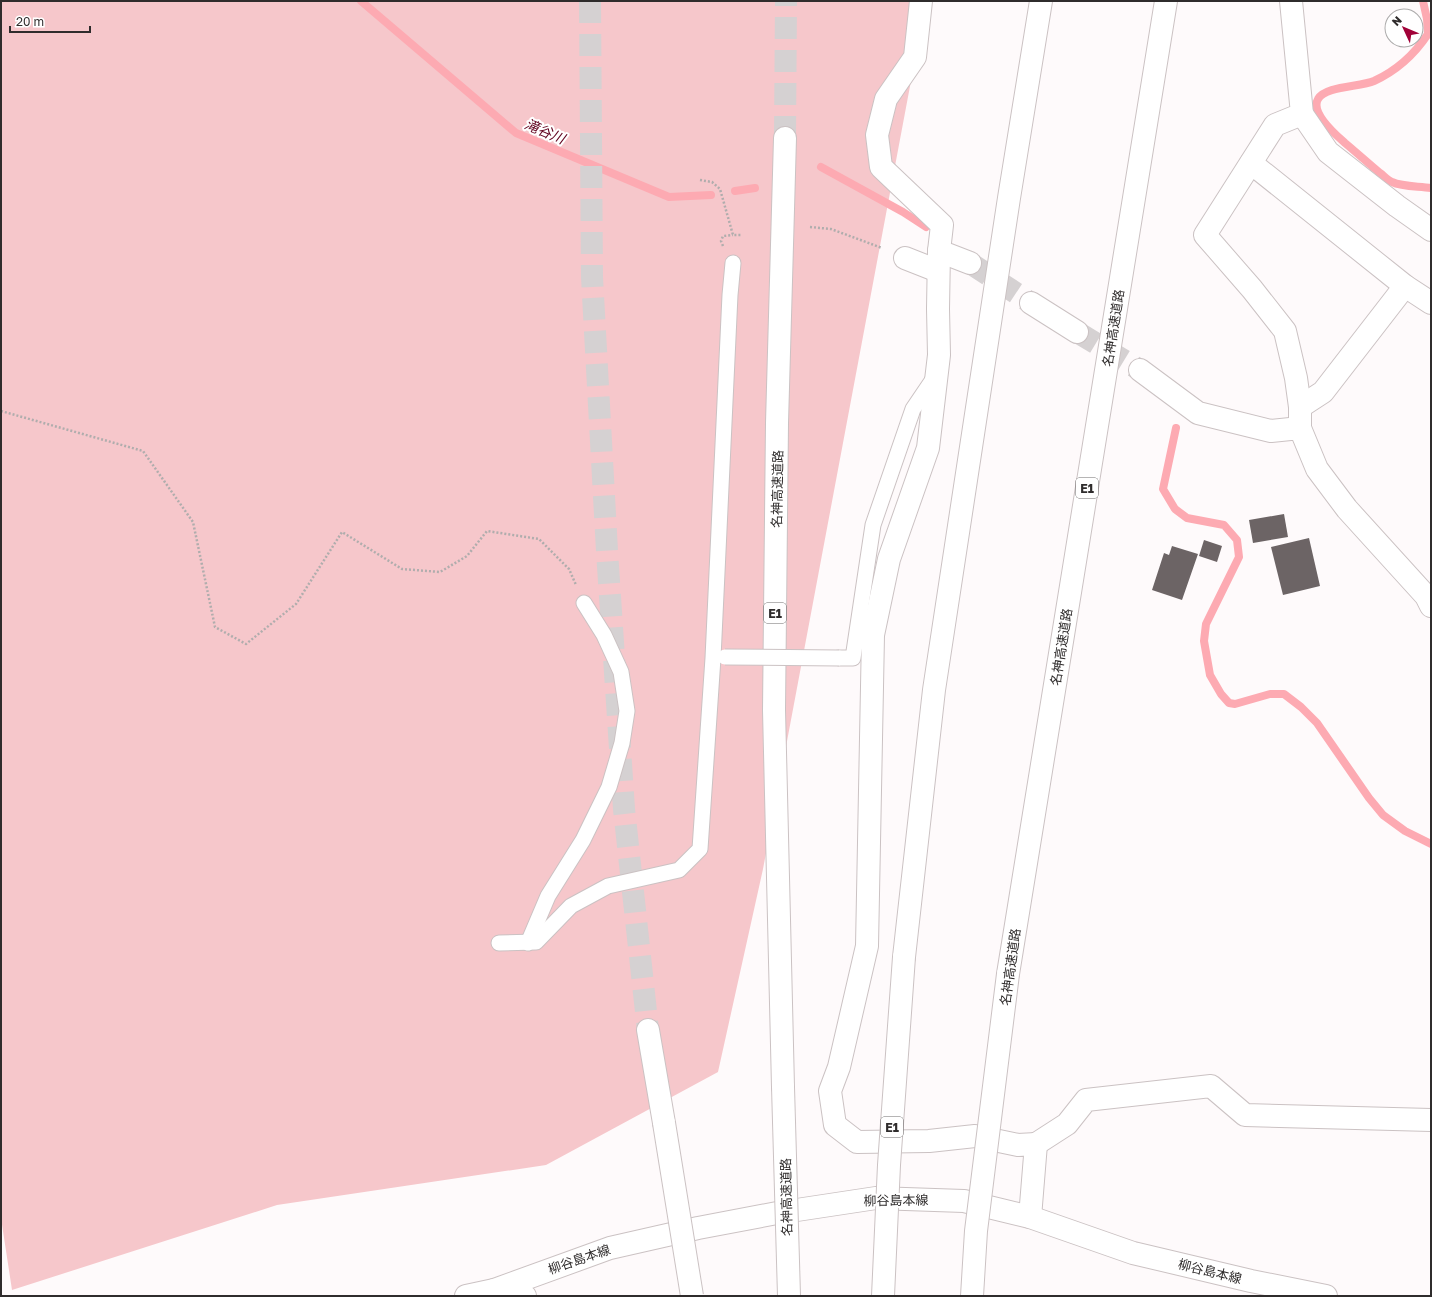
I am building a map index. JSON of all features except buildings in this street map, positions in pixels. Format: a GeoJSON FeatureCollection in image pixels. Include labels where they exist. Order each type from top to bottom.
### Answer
{"type":"FeatureCollection","features":[{"type":"Feature","properties":{"kind":"main road"},"geometry":{"type":"LineString","coordinates":[[921,1],[915,57],[886,99],[877,135],[881,167],[942,225],[938,261],[939,355],[928,448],[889,559],[874,635],[867,946],[839,1067],[830,1091],[835,1125],[857,1142],[929,1141],[975,1136],[1018,1144],[1036,1144],[1067,1124],[1086,1100],[1211,1086],[1245,1116],[1431,1120]]}},
{"type":"Feature","properties":{"kind":"main road","name":"E1"},"geometry":{"type":"LineString","coordinates":[[883,1296],[889,1165],[904,957],[934,690],[1009,198],[1042,1]]}},
{"type":"Feature","properties":{"kind":"main road","name":"名神高速道路"},"geometry":{"type":"LineString","coordinates":[[972,1296],[976,1231],[1008,974],[1166,1]]}},
{"type":"Feature","properties":{"kind":"main road"},"geometry":{"type":"LineString","coordinates":[[1291,1],[1302,114],[1328,152],[1397,206],[1431,230]]}},
{"type":"Feature","properties":{"kind":"main road"},"geometry":{"type":"LineString","coordinates":[[1302,114],[1275,125],[1205,235],[1252,289],[1285,331],[1296,378],[1300,407],[1300,428],[1317,469],[1348,508],[1426,596],[1431,606]]}},
{"type":"Feature","properties":{"kind":"main road","name":"名神高速道路"},"geometry":{"type":"LineString","coordinates":[[784,138],[777,423],[774,710],[789,1296]]}},
{"type":"Feature","properties":{"kind":"main road"},"geometry":{"type":"LineString","coordinates":[[1251,163],[1405,286],[1431,304]]}},
{"type":"Feature","properties":{"kind":"main road"},"geometry":{"type":"LineString","coordinates":[[905,258],[970,263]]}},
{"type":"Feature","properties":{"kind":"main road"},"geometry":{"type":"LineString","coordinates":[[1300,407],[1323,392],[1405,286]]}},
{"type":"Feature","properties":{"kind":"main road"},"geometry":{"type":"LineString","coordinates":[[1031,303],[1077,332]]}},
{"type":"Feature","properties":{"kind":"main road"},"geometry":{"type":"LineString","coordinates":[[1140,370],[1198,413],[1271,431],[1300,428]]}},
{"type":"Feature","properties":{"kind":"main road"},"geometry":{"type":"LineString","coordinates":[[648,1030],[692,1296]]}},
{"type":"Feature","properties":{"kind":"main road"},"geometry":{"type":"LineString","coordinates":[[1030,1217],[1036,1144]]}},
{"type":"Feature","properties":{"kind":"main road","name":"柳谷島本線"},"geometry":{"type":"LineString","coordinates":[[466,1296],[494,1290],[610,1248],[698,1228],[777,1213],[876,1198],[964,1200],[1030,1217],[1133,1253],[1251,1281],[1326,1296]]}},
{"type":"Feature","properties":{"kind":"main road"},"geometry":{"type":"LineString","coordinates":[[494,1290],[525,1296]]}},
{"type":"Feature","properties":{"kind":"lane"},"geometry":{"type":"LineString","coordinates":[[499,943],[536,942],[570,906],[608,886],[679,870],[700,849],[719,657],[730,295],[733,263]]}},
{"type":"Feature","properties":{"kind":"lane"},"geometry":{"type":"LineString","coordinates":[[719,657],[853,658],[873,524],[913,408],[936,375]]}},
{"type":"Feature","properties":{"kind":"lane"},"geometry":{"type":"LineString","coordinates":[[528,942],[548,896],[583,840],[609,787],[623,736],[627,711],[621,672],[604,635],[585,603]]}},
{"type":"Feature","properties":{"kind":"path"},"geometry":{"type":"LineString","coordinates":[[700,180],[712,182],[720,189],[733,235]]}},
{"type":"Feature","properties":{"kind":"path"},"geometry":{"type":"LineString","coordinates":[[810,227],[831,229],[865,240],[905,258]]}},
{"type":"Feature","properties":{"kind":"path"},"geometry":{"type":"LineString","coordinates":[[723,236],[740,235]]}},
{"type":"Feature","properties":{"kind":"path"},"geometry":{"type":"LineString","coordinates":[[1,411],[143,451],[193,522],[216,626],[246,644],[296,604],[342,532],[402,569],[440,572],[467,556],[487,531],[539,539],[569,569],[585,603]]}},
{"type":"Feature","properties":{"kind":"shaded area"},"geometry":{"type":"Polygon","coordinates":[[[1,1],[926,1],[763,869],[718,1072],[546,1165],[277,1205],[12,1290],[1,1218],[1,1]]]}},
{"type":"Feature","properties":{"kind":"waterway","name":"滝谷川"},"geometry":{"type":"LineString","coordinates":[[361,1],[516,133],[669,197],[711,195]]}},
{"type":"Feature","properties":{"kind":"waterway"},"geometry":{"type":"LineString","coordinates":[[1423,1],[1427,19],[1428,34],[1417,49],[1405,61],[1391,72],[1374,81],[1335,89],[1328,92],[1318,99],[1316,105],[1321,117],[1330,129],[1389,180],[1401,185],[1431,188]]}},
{"type":"Feature","properties":{"kind":"waterway"},"geometry":{"type":"LineString","coordinates":[[821,167],[903,212],[926,227]]}},
{"type":"Feature","properties":{"kind":"waterway"},"geometry":{"type":"LineString","coordinates":[[735,191],[755,188]]}},
{"type":"Feature","properties":{"kind":"waterway"},"geometry":{"type":"LineString","coordinates":[[1176,428],[1163,489],[1175,509],[1187,518],[1224,525],[1237,540],[1239,557],[1206,624],[1204,641],[1210,675],[1221,694],[1229,703],[1235,704],[1270,694],[1284,694],[1301,707],[1317,723],[1369,798],[1383,815],[1405,831],[1431,844]]}},
{"type":"Feature","properties":{"kind":"tunnel"},"geometry":{"type":"LineString","coordinates":[[590,1],[592,277],[607,551],[624,809],[648,1030]]}},
{"type":"Feature","properties":{"kind":"tunnel"},"geometry":{"type":"LineString","coordinates":[[785,138],[786,1]]}},
{"type":"Feature","properties":{"kind":"tunnel"},"geometry":{"type":"LineString","coordinates":[[970,263],[1031,303]]}},
{"type":"Feature","properties":{"kind":"tunnel"},"geometry":{"type":"LineString","coordinates":[[1077,332],[1140,370]]}}]}
